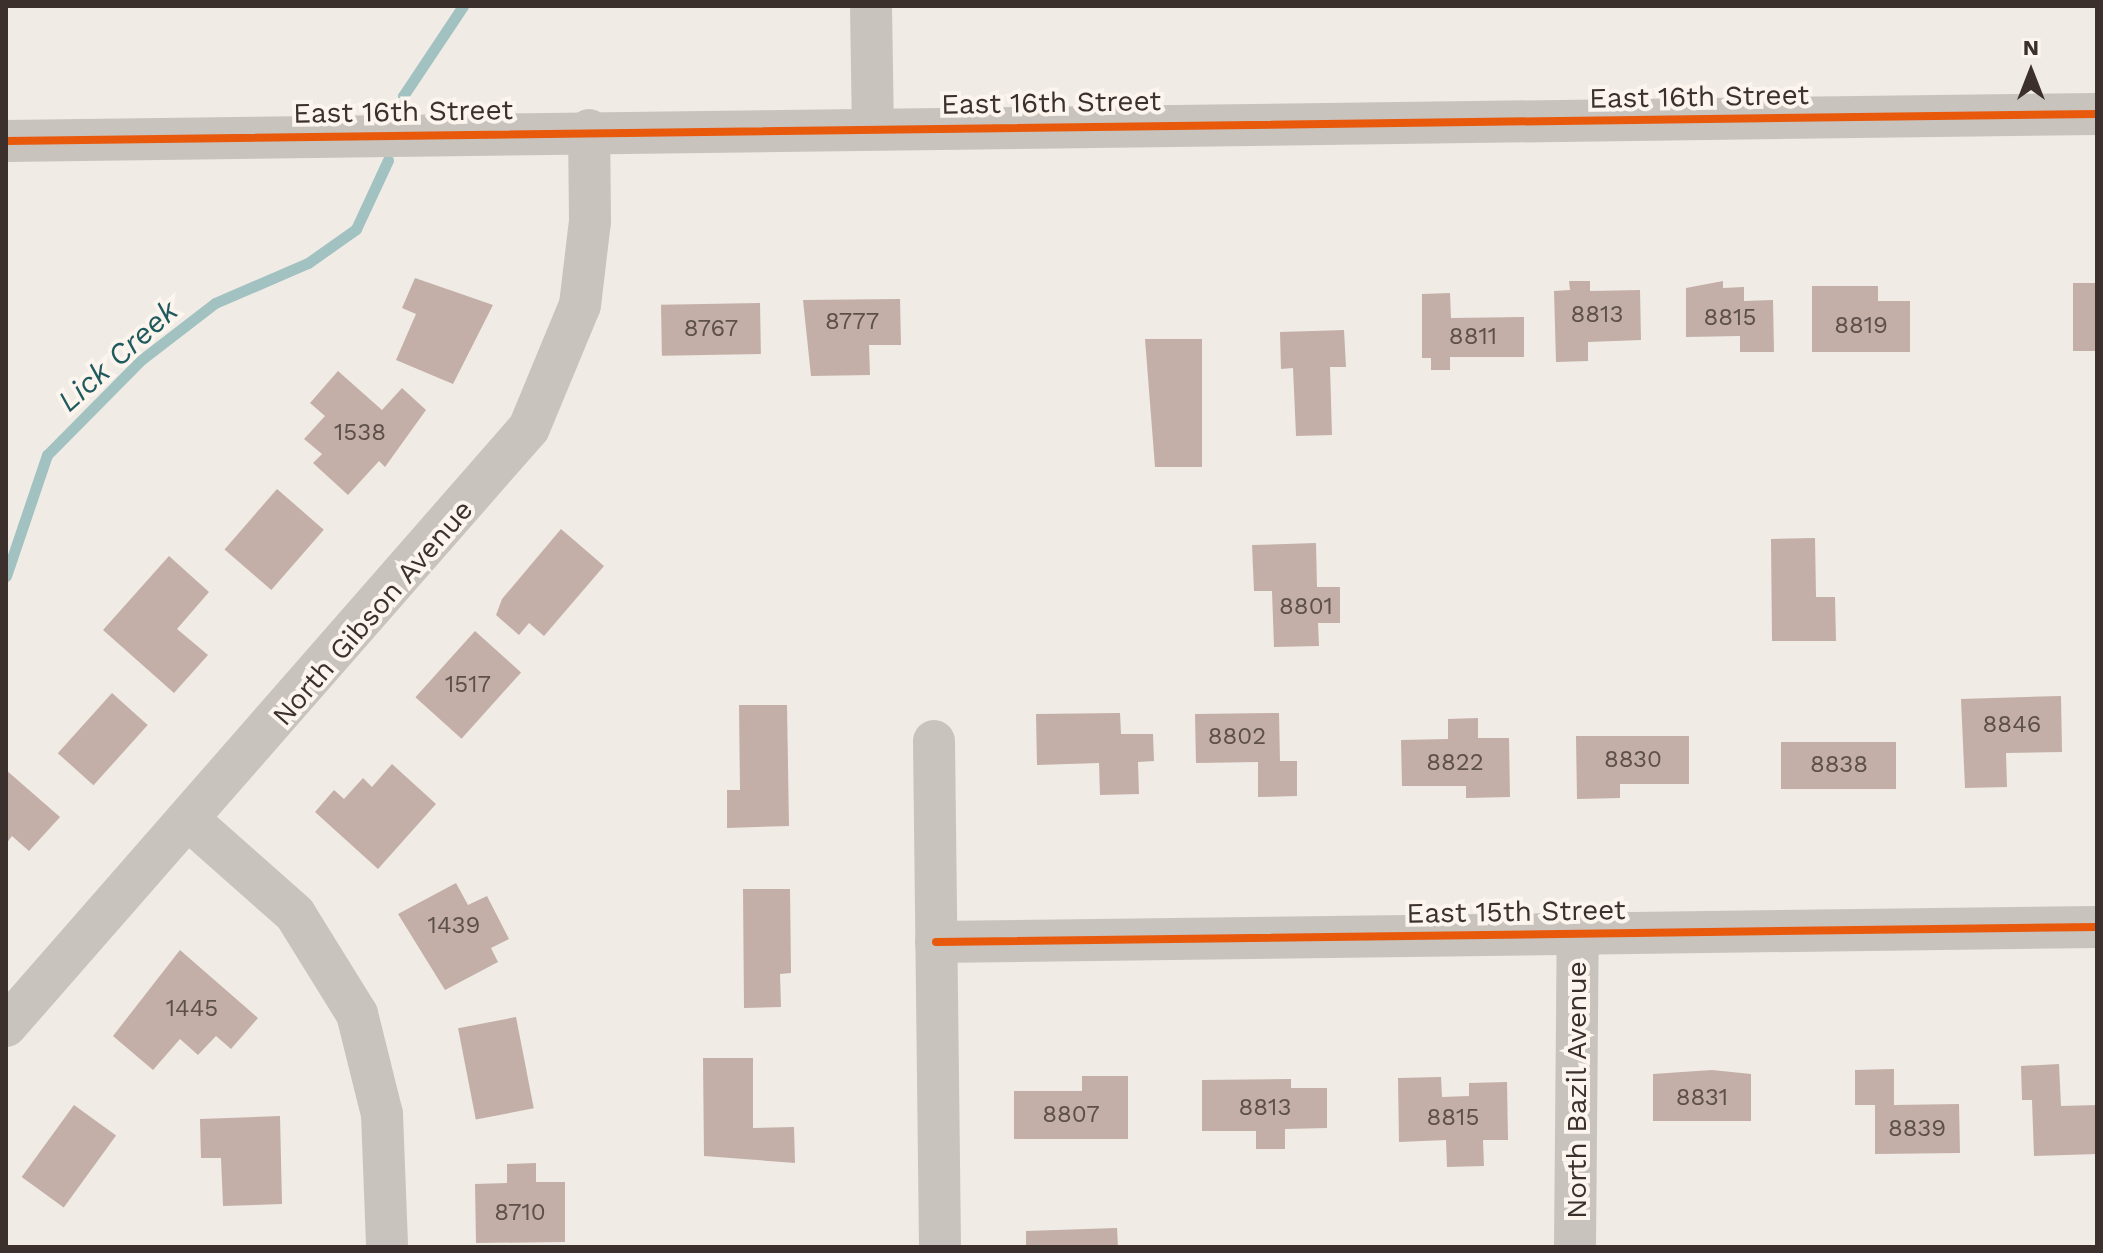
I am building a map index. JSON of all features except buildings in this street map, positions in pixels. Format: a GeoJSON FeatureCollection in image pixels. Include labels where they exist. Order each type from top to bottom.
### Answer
{"type":"FeatureCollection","features":[{"type":"Feature","properties":{"kind":"street"},"geometry":{"type":"LineString","coordinates":[[871,6],[873,127]]}},
{"type":"Feature","properties":{"kind":"street","name":"East 16th Street"},"geometry":{"type":"LineString","coordinates":[[6,141],[589,130],[2097,114]]}},
{"type":"Feature","properties":{"kind":"street","name":"North Gibson Avenue"},"geometry":{"type":"LineString","coordinates":[[6,1026],[190,821],[529,428],[559,369],[582,294],[589,130]]}},
{"type":"Feature","properties":{"kind":"street"},"geometry":{"type":"LineString","coordinates":[[934,741],[940,1247]]}},
{"type":"Feature","properties":{"kind":"street"},"geometry":{"type":"LineString","coordinates":[[190,821],[295,914],[357,1014],[382,1114],[387,1247]]}},
{"type":"Feature","properties":{"kind":"street","name":"East 15th Street"},"geometry":{"type":"LineString","coordinates":[[936,942],[2097,927]]}},
{"type":"Feature","properties":{"kind":"street","name":"North Bazil Avenue"},"geometry":{"type":"LineString","coordinates":[[1575,1247],[1578,933]]}},
{"type":"Feature","properties":{"kind":"waterway","name":"Lick Creek"},"geometry":{"type":"LineString","coordinates":[[403,118],[403,96],[463,6]]}},
{"type":"Feature","properties":{"kind":"waterway","name":"Lick Creek"},"geometry":{"type":"LineString","coordinates":[[6,576],[47,455],[141,360],[215,303],[308,263],[356,229],[388,160]]}},
{"type":"Feature","properties":{"kind":"cycle path"},"geometry":{"type":"LineString","coordinates":[[6,141],[2097,114]]}},
{"type":"Feature","properties":{"kind":"cycle path"},"geometry":{"type":"LineString","coordinates":[[936,942],[2097,927]]}}]}
